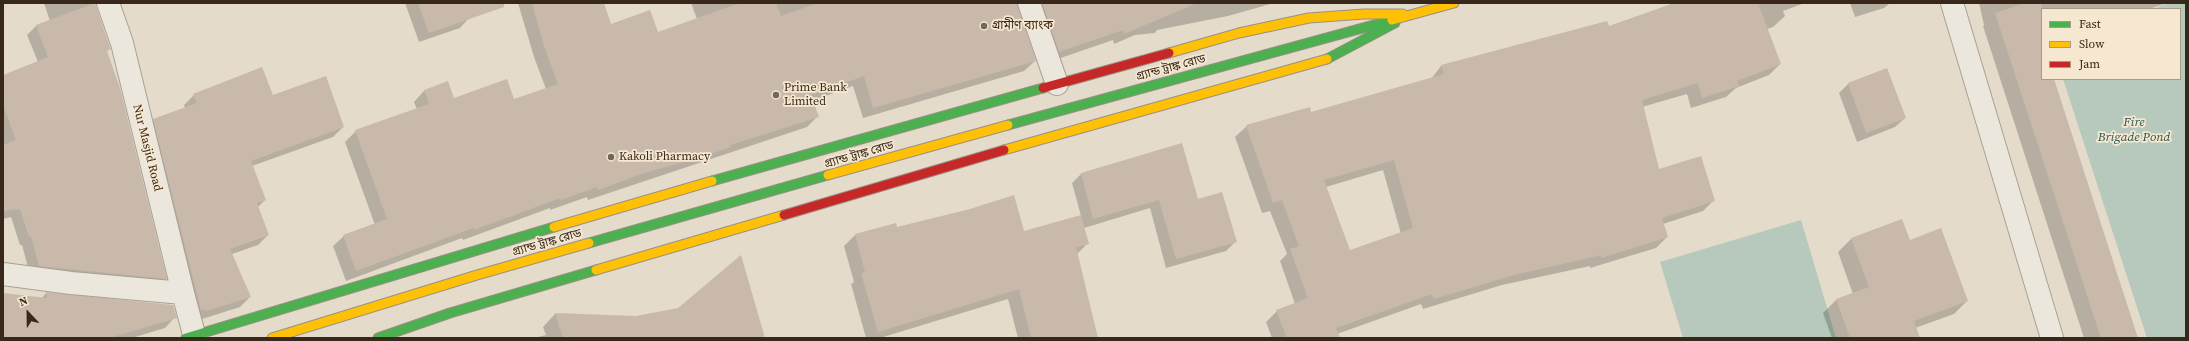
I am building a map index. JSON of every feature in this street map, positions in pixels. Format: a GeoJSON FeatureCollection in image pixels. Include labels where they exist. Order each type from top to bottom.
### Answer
{"type":"FeatureCollection","features":[{"type":"Feature","properties":{"kind":"main road","name":"গ্র্যান্ড ট্রাঙ্ক রোড"},"geometry":{"type":"LineString","coordinates":[[272,338],[484,273],[970,135],[1454,3]]}},
{"type":"Feature","properties":{"kind":"main road"},"geometry":{"type":"LineString","coordinates":[[192,337],[744,171],[1239,33],[1309,18],[1364,14],[1410,14]]}},
{"type":"Feature","properties":{"kind":"main road"},"geometry":{"type":"LineString","coordinates":[[378,338],[450,314],[979,158],[1326,60],[1353,47],[1410,14]]}},
{"type":"Feature","properties":{"kind":"street","name":"Nur Masjid Road"},"geometry":{"type":"LineString","coordinates":[[108,3],[122,43],[183,293],[192,337]]}},
{"type":"Feature","properties":{"kind":"street"},"geometry":{"type":"LineString","coordinates":[[1029,3],[1057,84]]}},
{"type":"Feature","properties":{"kind":"street"},"geometry":{"type":"LineString","coordinates":[[1952,3],[2052,338]]}},
{"type":"Feature","properties":{"kind":"street"},"geometry":{"type":"LineString","coordinates":[[3,274],[70,284],[183,293]]}},
{"type":"Feature","properties":{"kind":"water","name":"Fire Brigade Pond"},"geometry":{"type":"Polygon","coordinates":[[[2168,3],[2186,3],[2186,338],[2147,338],[2063,80],[2181,80],[2181,8],[2156,8],[2168,3]]]}},
{"type":"Feature","properties":{"kind":"water"},"geometry":{"type":"Polygon","coordinates":[[[1801,220],[1836,338],[1683,338],[1660,262],[1801,220]]]}},
{"type":"Feature","properties":{"kind":"building"},"geometry":{"type":"Polygon","coordinates":[[[95,3],[111,49],[107,51],[120,88],[167,279],[39,266],[31,236],[29,237],[20,209],[3,211],[3,145],[16,140],[3,105],[3,75],[48,57],[36,25],[95,3]]]}},
{"type":"Feature","properties":{"kind":"building"},"geometry":{"type":"Polygon","coordinates":[[[418,3],[504,3],[504,7],[429,33],[418,3]]]}},
{"type":"Feature","properties":{"kind":"building"},"geometry":{"type":"Polygon","coordinates":[[[532,3],[604,3],[611,24],[650,10],[658,32],[740,3],[776,3],[781,16],[818,3],[1017,3],[1036,61],[873,108],[864,76],[811,95],[819,117],[730,145],[731,147],[698,158],[644,173],[598,190],[597,187],[561,200],[560,198],[356,271],[343,235],[387,219],[355,130],[429,104],[424,90],[448,81],[454,98],[507,79],[514,99],[558,84],[544,46],[532,3]]]}},
{"type":"Feature","properties":{"kind":"building"},"geometry":{"type":"Polygon","coordinates":[[[1042,3],[1197,3],[1124,34],[1123,30],[1059,52],[1042,3]]]}},
{"type":"Feature","properties":{"kind":"building"},"geometry":{"type":"Polygon","coordinates":[[[1674,3],[1758,3],[1781,64],[1737,81],[1739,86],[1702,98],[1698,83],[1642,100],[1659,169],[1701,156],[1715,201],[1662,218],[1668,237],[1601,258],[1601,255],[1514,275],[1434,299],[1432,294],[1336,328],[1340,338],[1287,338],[1276,310],[1308,298],[1290,249],[1299,246],[1282,200],[1273,203],[1246,125],[1310,107],[1311,112],[1444,74],[1441,65],[1607,21],[1609,26],[1674,3]],[[1394,160],[1324,180],[1350,250],[1413,228],[1394,160]]]}},
{"type":"Feature","properties":{"kind":"building"},"geometry":{"type":"Polygon","coordinates":[[[2024,3],[2042,3],[2041,80],[2054,80],[2138,338],[2101,338],[1995,13],[2024,3]]]}},
{"type":"Feature","properties":{"kind":"building"},"geometry":{"type":"Polygon","coordinates":[[[262,67],[273,95],[326,76],[344,127],[251,161],[266,200],[257,203],[269,235],[230,249],[251,297],[206,311],[205,309],[201,310],[153,119],[197,103],[193,94],[262,67]]]}},
{"type":"Feature","properties":{"kind":"building"},"geometry":{"type":"Polygon","coordinates":[[[1887,68],[1906,118],[1866,133],[1848,83],[1887,68]]]}},
{"type":"Feature","properties":{"kind":"building"},"geometry":{"type":"Polygon","coordinates":[[[1182,143],[1198,199],[1222,192],[1237,242],[1176,259],[1159,200],[1093,219],[1081,173],[1182,143]]]}},
{"type":"Feature","properties":{"kind":"building"},"geometry":{"type":"Polygon","coordinates":[[[1014,195],[1024,231],[1081,215],[1089,244],[1076,247],[1098,338],[1031,338],[1019,289],[878,332],[861,273],[865,272],[855,234],[896,223],[897,227],[970,209],[1014,195]]]}},
{"type":"Feature","properties":{"kind":"building"},"geometry":{"type":"Polygon","coordinates":[[[1902,219],[1910,240],[1941,228],[1968,301],[1914,321],[1920,338],[1850,338],[1836,299],[1869,287],[1851,238],[1902,219]]]}},
{"type":"Feature","properties":{"kind":"building"},"geometry":{"type":"Polygon","coordinates":[[[741,255],[765,338],[563,338],[555,313],[636,316],[678,308],[741,255]]]}},
{"type":"Feature","properties":{"kind":"building"},"geometry":{"type":"Polygon","coordinates":[[[46,292],[173,305],[177,318],[109,338],[3,338],[3,293],[47,298],[46,292]]]}},
{"type":"Feature","properties":{"kind":"traffic: fast"},"geometry":{"type":"LineString","coordinates":[[1008,125],[1392,20]]}},
{"type":"Feature","properties":{"kind":"traffic: fast"},"geometry":{"type":"LineString","coordinates":[[1327,59],[1395,23]]}},
{"type":"Feature","properties":{"kind":"traffic: fast"},"geometry":{"type":"LineString","coordinates":[[712,181],[1043,88]]}},
{"type":"Feature","properties":{"kind":"traffic: fast"},"geometry":{"type":"LineString","coordinates":[[589,243],[828,175]]}},
{"type":"Feature","properties":{"kind":"traffic: fast"},"geometry":{"type":"LineString","coordinates":[[186,338],[554,227]]}},
{"type":"Feature","properties":{"kind":"traffic: fast"},"geometry":{"type":"LineString","coordinates":[[378,338],[450,313],[596,270]]}},
{"type":"Feature","properties":{"kind":"traffic: slow"},"geometry":{"type":"LineString","coordinates":[[1392,20],[1454,3]]}},
{"type":"Feature","properties":{"kind":"traffic: slow"},"geometry":{"type":"LineString","coordinates":[[1169,53],[1239,33],[1309,18],[1364,14],[1403,14]]}},
{"type":"Feature","properties":{"kind":"traffic: slow"},"geometry":{"type":"LineString","coordinates":[[1004,150],[1327,59]]}},
{"type":"Feature","properties":{"kind":"traffic: slow"},"geometry":{"type":"LineString","coordinates":[[828,175],[1008,125]]}},
{"type":"Feature","properties":{"kind":"traffic: slow"},"geometry":{"type":"LineString","coordinates":[[554,227],[712,181]]}},
{"type":"Feature","properties":{"kind":"traffic: slow"},"geometry":{"type":"LineString","coordinates":[[596,270],[784,215]]}},
{"type":"Feature","properties":{"kind":"traffic: slow"},"geometry":{"type":"LineString","coordinates":[[272,338],[477,275],[589,243]]}},
{"type":"Feature","properties":{"kind":"traffic: jam"},"geometry":{"type":"LineString","coordinates":[[1043,88],[1169,53]]}},
{"type":"Feature","properties":{"kind":"traffic: jam"},"geometry":{"type":"LineString","coordinates":[[784,215],[1004,150]]}},
{"type":"Feature","properties":{"kind":"place","name":"গ্রামীণ ব্যাংক"},"geometry":{"type":"Point","coordinates":[984,26]}},
{"type":"Feature","properties":{"kind":"place","name":"Prime Bank Limited"},"geometry":{"type":"Point","coordinates":[776,95]}},
{"type":"Feature","properties":{"kind":"place","name":"Kakoli Pharmacy"},"geometry":{"type":"Point","coordinates":[611,157]}}]}
